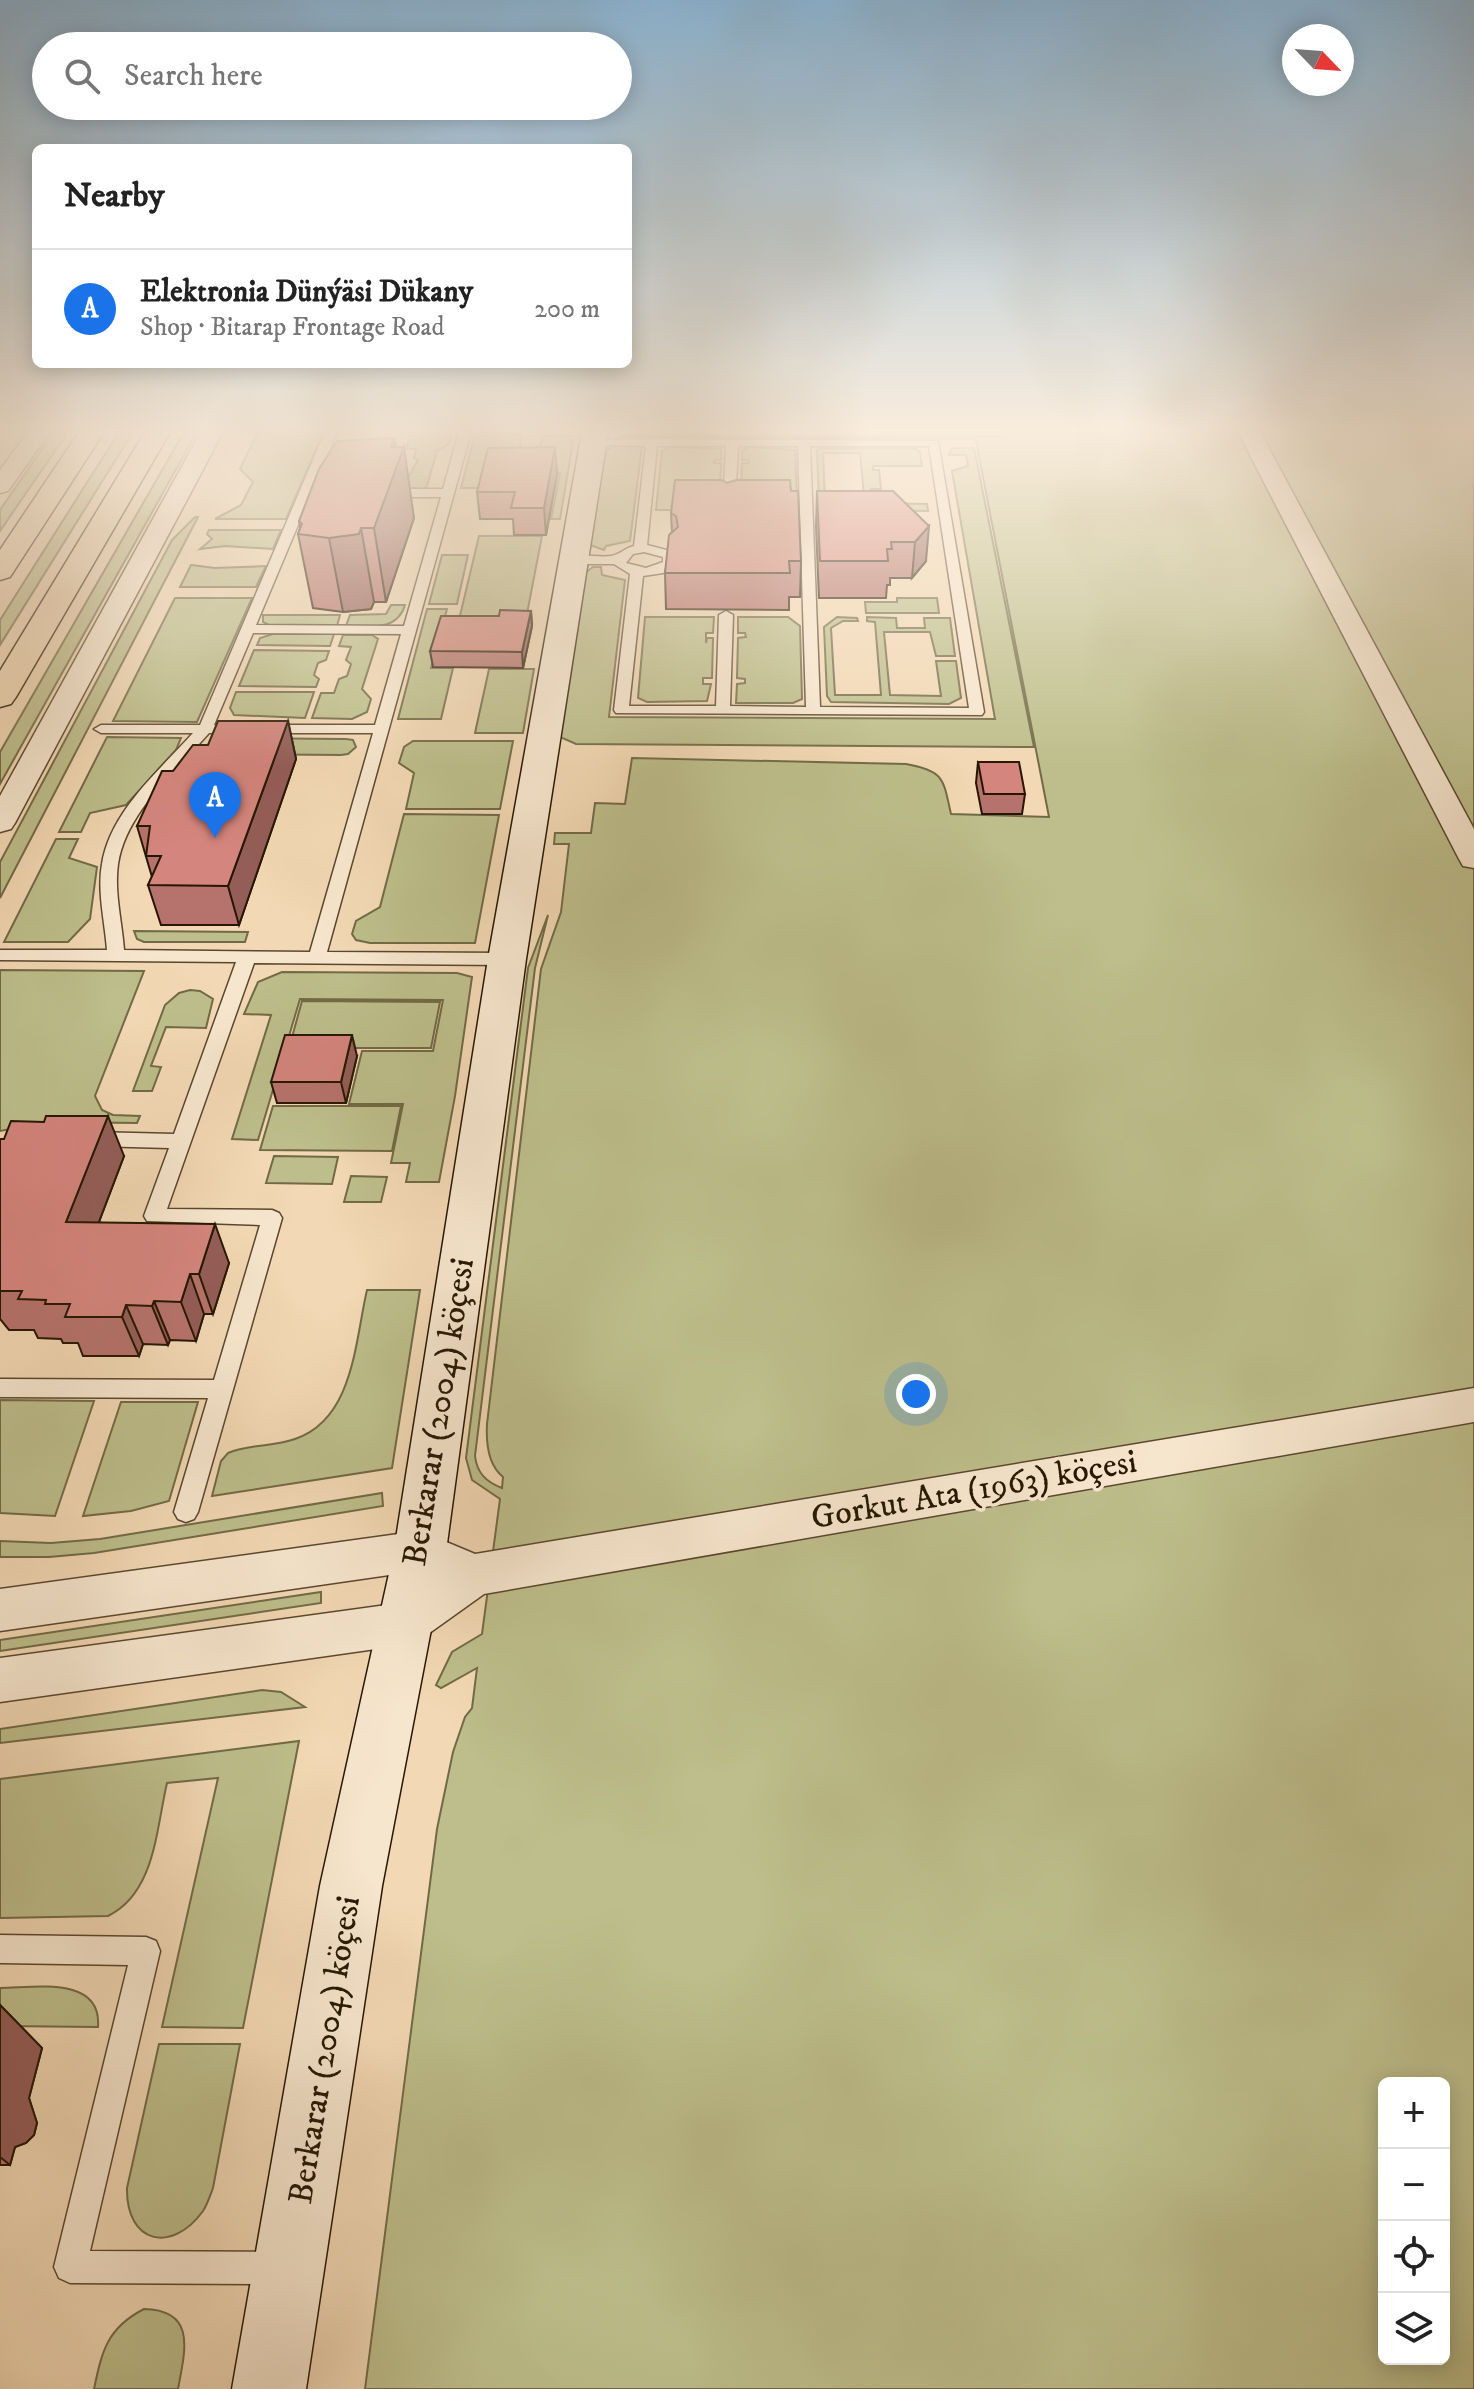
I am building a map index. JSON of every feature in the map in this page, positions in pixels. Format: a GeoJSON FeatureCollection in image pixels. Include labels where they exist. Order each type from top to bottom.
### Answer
{"type":"FeatureCollection","features":[{"type":"Feature","properties":{"kind":"main road"},"geometry":{"type":"LineString","coordinates":[[0,571],[18,543]]}},
{"type":"Feature","properties":{"kind":"main road"},"geometry":{"type":"LineString","coordinates":[[0,697],[92,543]]}},
{"type":"Feature","properties":{"kind":"street"},"geometry":{"type":"LineString","coordinates":[[2,816],[151,543]]}},
{"type":"Feature","properties":{"kind":"street","name":"Berkarar (2004) köçesi"},"geometry":{"type":"LineString","coordinates":[[269,2389],[351,1886],[420,1551],[507,959],[596,560],[596,543]]}},
{"type":"Feature","properties":{"kind":"street"},"geometry":{"type":"LineString","coordinates":[[1309,543],[1474,859]]}},
{"type":"Feature","properties":{"kind":"street","name":"Gorkut Ata (1963) köçesi"},"geometry":{"type":"LineString","coordinates":[[3,1680],[404,1624],[473,1575],[1474,1405]]}},
{"type":"Feature","properties":{"kind":"street"},"geometry":{"type":"LineString","coordinates":[[7,1606],[420,1551],[473,1575]]}},
{"type":"Feature","properties":{"kind":"lane"},"geometry":{"type":"LineString","coordinates":[[116,956],[110,877],[113,853],[134,811],[205,729],[283,543]]}},
{"type":"Feature","properties":{"kind":"lane"},"geometry":{"type":"LineString","coordinates":[[317,958],[433,543]]}},
{"type":"Feature","properties":{"kind":"lane"},"geometry":{"type":"LineString","coordinates":[[640,549],[641,543]]}},
{"type":"Feature","properties":{"kind":"lane"},"geometry":{"type":"LineString","coordinates":[[807,543],[813,711]]}},
{"type":"Feature","properties":{"kind":"lane"},"geometry":{"type":"LineString","coordinates":[[637,572],[621,710],[977,712],[950,543]]}},
{"type":"Feature","properties":{"kind":"lane"},"geometry":{"type":"LineString","coordinates":[[640,549],[663,551],[670,560],[656,571],[637,572],[596,560],[640,549]]}},
{"type":"Feature","properties":{"kind":"lane"},"geometry":{"type":"LineString","coordinates":[[723,710],[726,615]]}},
{"type":"Feature","properties":{"kind":"lane"},"geometry":{"type":"LineString","coordinates":[[247,629],[409,630]]}},
{"type":"Feature","properties":{"kind":"lane"},"geometry":{"type":"LineString","coordinates":[[101,729],[382,729]]}},
{"type":"Feature","properties":{"kind":"lane"},"geometry":{"type":"LineString","coordinates":[[0,955],[507,959]]}},
{"type":"Feature","properties":{"kind":"lane"},"geometry":{"type":"LineString","coordinates":[[186,1512],[272,1218],[154,1216],[247,957]]}},
{"type":"Feature","properties":{"kind":"lane"},"geometry":{"type":"LineString","coordinates":[[74,1139],[181,1141]]}},
{"type":"Feature","properties":{"kind":"lane"},"geometry":{"type":"LineString","coordinates":[[0,1388],[222,1389]]}},
{"type":"Feature","properties":{"kind":"lane"},"geometry":{"type":"LineString","coordinates":[[0,1949],[146,1951],[70,2267],[289,2268]]}},
{"type":"Feature","properties":{"kind":"green space"},"geometry":{"type":"Polygon","coordinates":[[[48,543],[63,543],[0,645],[0,620],[48,543]]]}},
{"type":"Feature","properties":{"kind":"green space"},"geometry":{"type":"Polygon","coordinates":[[[120,543],[135,543],[0,784],[0,752],[120,543]]]}},
{"type":"Feature","properties":{"kind":"green space"},"geometry":{"type":"Polygon","coordinates":[[[170,543],[184,543],[0,898],[0,862],[170,543]]]}},
{"type":"Feature","properties":{"kind":"green space"},"geometry":{"type":"Polygon","coordinates":[[[207,543],[275,543],[273,549],[225,546],[200,549],[207,543]]]}},
{"type":"Feature","properties":{"kind":"green space"},"geometry":{"type":"Polygon","coordinates":[[[477,543],[541,543],[525,624],[458,624],[477,543]]]}},
{"type":"Feature","properties":{"kind":"green space"},"geometry":{"type":"Polygon","coordinates":[[[618,543],[606,546],[604,550],[590,545],[618,543]]]}},
{"type":"Feature","properties":{"kind":"green space"},"geometry":{"type":"Polygon","coordinates":[[[965,543],[993,543],[1034,747],[576,744],[560,737],[585,573],[593,567],[601,567],[602,575],[625,580],[609,717],[995,719],[965,543]]]}},
{"type":"Feature","properties":{"kind":"green space"},"geometry":{"type":"Polygon","coordinates":[[[996,543],[1474,543],[1474,2389],[365,2389],[437,1829],[453,1752],[465,1717],[472,1708],[477,1668],[441,1688],[436,1685],[452,1652],[482,1634],[500,1499],[472,1480],[466,1458],[528,968],[548,915],[535,968],[475,1456],[483,1476],[502,1488],[503,1477],[489,1453],[487,1424],[541,969],[561,912],[569,844],[554,844],[555,833],[591,833],[595,803],[625,804],[632,758],[906,764],[928,770],[940,778],[951,814],[1049,817],[996,543]]]}},
{"type":"Feature","properties":{"kind":"green space"},"geometry":{"type":"Polygon","coordinates":[[[442,555],[468,555],[457,604],[429,604],[442,555]]]}},
{"type":"Feature","properties":{"kind":"green space"},"geometry":{"type":"Polygon","coordinates":[[[191,565],[215,568],[266,566],[256,587],[180,587],[191,565]]]}},
{"type":"Feature","properties":{"kind":"green space"},"geometry":{"type":"Polygon","coordinates":[[[175,598],[252,598],[197,722],[113,721],[175,598]]]}},
{"type":"Feature","properties":{"kind":"green space"},"geometry":{"type":"Polygon","coordinates":[[[897,598],[937,598],[939,613],[866,613],[865,602],[897,602],[897,598]]]}},
{"type":"Feature","properties":{"kind":"green space"},"geometry":{"type":"Polygon","coordinates":[[[391,605],[405,605],[396,620],[389,624],[346,626],[350,615],[386,614],[391,605]]]}},
{"type":"Feature","properties":{"kind":"green space"},"geometry":{"type":"Polygon","coordinates":[[[427,609],[447,609],[431,668],[453,668],[441,719],[398,719],[427,609]]]}},
{"type":"Feature","properties":{"kind":"green space"},"geometry":{"type":"Polygon","coordinates":[[[263,615],[340,615],[337,626],[271,626],[263,622],[263,615]]]}},
{"type":"Feature","properties":{"kind":"green space"},"geometry":{"type":"Polygon","coordinates":[[[645,617],[714,617],[713,633],[706,633],[706,643],[707,638],[713,638],[712,678],[703,678],[703,684],[711,684],[707,701],[647,702],[638,698],[645,617]]]}},
{"type":"Feature","properties":{"kind":"green space"},"geometry":{"type":"Polygon","coordinates":[[[738,617],[788,617],[800,626],[802,699],[793,703],[736,703],[737,684],[745,683],[745,679],[737,678],[738,638],[746,637],[745,633],[738,633],[738,617]]]}},
{"type":"Feature","properties":{"kind":"green space"},"geometry":{"type":"Polygon","coordinates":[[[837,617],[857,618],[858,621],[843,621],[831,628],[835,695],[881,695],[875,622],[867,621],[867,617],[896,618],[897,628],[925,628],[924,618],[950,618],[955,656],[936,656],[930,632],[884,632],[890,695],[941,696],[936,661],[956,661],[961,698],[949,704],[831,702],[827,696],[824,627],[837,617]]]}},
{"type":"Feature","properties":{"kind":"green space"},"geometry":{"type":"Polygon","coordinates":[[[273,634],[334,634],[330,646],[257,645],[260,638],[273,634]]]}},
{"type":"Feature","properties":{"kind":"green space"},"geometry":{"type":"Polygon","coordinates":[[[343,635],[372,635],[378,639],[362,689],[371,699],[367,712],[352,719],[312,718],[321,693],[334,693],[339,679],[347,676],[351,664],[346,660],[351,647],[339,646],[343,635]]]}},
{"type":"Feature","properties":{"kind":"green space"},"geometry":{"type":"Polygon","coordinates":[[[254,650],[329,651],[326,660],[318,663],[314,675],[319,679],[316,687],[239,686],[254,650]]]}},
{"type":"Feature","properties":{"kind":"green space"},"geometry":{"type":"Polygon","coordinates":[[[489,669],[534,669],[523,733],[475,733],[489,669]]]}},
{"type":"Feature","properties":{"kind":"green space"},"geometry":{"type":"Polygon","coordinates":[[[236,692],[314,692],[305,718],[234,715],[230,708],[236,692]]]}},
{"type":"Feature","properties":{"kind":"green space"},"geometry":{"type":"Polygon","coordinates":[[[107,737],[181,738],[176,750],[126,805],[90,813],[81,832],[59,832],[107,737]]]}},
{"type":"Feature","properties":{"kind":"green space"},"geometry":{"type":"Polygon","coordinates":[[[236,738],[346,739],[353,740],[356,747],[348,754],[341,755],[216,754],[236,738]]]}},
{"type":"Feature","properties":{"kind":"green space"},"geometry":{"type":"Polygon","coordinates":[[[413,741],[513,741],[500,809],[406,809],[414,773],[399,763],[404,747],[413,741]]]}},
{"type":"Feature","properties":{"kind":"green space"},"geometry":{"type":"Polygon","coordinates":[[[404,814],[499,815],[475,943],[370,943],[356,940],[352,934],[356,921],[380,907],[404,814]]]}},
{"type":"Feature","properties":{"kind":"green space"},"geometry":{"type":"Polygon","coordinates":[[[56,839],[78,839],[69,858],[97,867],[90,919],[68,942],[4,942],[56,839]]]}},
{"type":"Feature","properties":{"kind":"green space"},"geometry":{"type":"Polygon","coordinates":[[[134,931],[248,932],[245,942],[144,942],[137,939],[134,931]]]}},
{"type":"Feature","properties":{"kind":"green space"},"geometry":{"type":"Polygon","coordinates":[[[0,970],[144,971],[95,1096],[102,1110],[113,1115],[140,1116],[137,1123],[47,1122],[0,1131],[0,970]]]}},
{"type":"Feature","properties":{"kind":"green space"},"geometry":{"type":"Polygon","coordinates":[[[282,972],[457,973],[472,977],[439,1182],[406,1182],[410,1163],[391,1163],[403,1104],[349,1104],[362,1051],[433,1051],[443,1000],[300,999],[258,1140],[232,1139],[271,1015],[244,1014],[258,982],[282,972]]]}},
{"type":"Feature","properties":{"kind":"green space"},"geometry":{"type":"Polygon","coordinates":[[[200,991],[213,999],[206,1028],[166,1027],[151,1066],[161,1067],[152,1091],[133,1091],[165,1005],[179,993],[200,991]]]}},
{"type":"Feature","properties":{"kind":"green space"},"geometry":{"type":"Polygon","coordinates":[[[302,1001],[440,1002],[431,1048],[289,1048],[302,1001]]]}},
{"type":"Feature","properties":{"kind":"green space"},"geometry":{"type":"Polygon","coordinates":[[[273,1106],[401,1106],[392,1151],[260,1150],[273,1106]]]}},
{"type":"Feature","properties":{"kind":"green space"},"geometry":{"type":"Polygon","coordinates":[[[274,1156],[338,1157],[332,1184],[266,1183],[274,1156]]]}},
{"type":"Feature","properties":{"kind":"green space"},"geometry":{"type":"Polygon","coordinates":[[[351,1176],[387,1177],[381,1202],[344,1202],[351,1176]]]}},
{"type":"Feature","properties":{"kind":"green space"},"geometry":{"type":"Polygon","coordinates":[[[367,1290],[420,1290],[392,1468],[212,1496],[221,1461],[228,1453],[295,1439],[315,1429],[329,1414],[341,1397],[349,1376],[367,1290]]]}},
{"type":"Feature","properties":{"kind":"green space"},"geometry":{"type":"Polygon","coordinates":[[[0,1400],[94,1401],[55,1516],[0,1513],[0,1400]]]}},
{"type":"Feature","properties":{"kind":"green space"},"geometry":{"type":"Polygon","coordinates":[[[121,1402],[198,1402],[169,1501],[131,1511],[83,1516],[121,1402]]]}},
{"type":"Feature","properties":{"kind":"green space"},"geometry":{"type":"Polygon","coordinates":[[[382,1493],[383,1506],[94,1553],[0,1557],[0,1541],[51,1543],[100,1539],[382,1493]]]}},
{"type":"Feature","properties":{"kind":"green space"},"geometry":{"type":"Polygon","coordinates":[[[321,1592],[321,1603],[0,1651],[0,1640],[321,1592]]]}},
{"type":"Feature","properties":{"kind":"green space"},"geometry":{"type":"Polygon","coordinates":[[[262,1690],[281,1692],[305,1707],[0,1743],[0,1729],[262,1690]]]}},
{"type":"Feature","properties":{"kind":"green space"},"geometry":{"type":"Polygon","coordinates":[[[299,1741],[243,2028],[162,2027],[218,1778],[167,1783],[151,1858],[136,1892],[124,1906],[108,1916],[0,1918],[0,1779],[299,1741]]]}},
{"type":"Feature","properties":{"kind":"green space"},"geometry":{"type":"Polygon","coordinates":[[[47,1987],[78,1992],[89,1999],[96,2010],[98,2027],[0,2026],[0,1988],[47,1987]]]}},
{"type":"Feature","properties":{"kind":"green space"},"geometry":{"type":"Polygon","coordinates":[[[159,2044],[240,2044],[210,2197],[191,2225],[178,2233],[153,2237],[142,2231],[134,2221],[127,2188],[159,2044]]]}},
{"type":"Feature","properties":{"kind":"green space"},"geometry":{"type":"Polygon","coordinates":[[[144,2309],[161,2311],[180,2325],[184,2347],[178,2389],[94,2389],[108,2342],[122,2324],[144,2309]]]}},
{"type":"Feature","properties":{"kind":"building"},"geometry":{"type":"Polygon","coordinates":[[[668,543],[800,543],[801,561],[789,561],[790,573],[665,573],[668,543]]]}},
{"type":"Feature","properties":{"kind":"building"},"geometry":{"type":"Polygon","coordinates":[[[819,543],[891,543],[892,549],[887,549],[888,561],[820,561],[819,543]]]}},
{"type":"Feature","properties":{"kind":"building"},"geometry":{"type":"Polygon","coordinates":[[[500,610],[531,611],[522,652],[430,651],[441,616],[499,616],[500,610]]]}},
{"type":"Feature","properties":{"kind":"building"},"geometry":{"type":"Polygon","coordinates":[[[218,721],[288,721],[228,886],[148,885],[161,856],[146,856],[150,826],[137,826],[162,771],[173,771],[193,745],[208,745],[218,721]]]}},
{"type":"Feature","properties":{"kind":"building"},"geometry":{"type":"Polygon","coordinates":[[[978,762],[1019,762],[1025,794],[984,794],[978,762]]]}},
{"type":"Feature","properties":{"kind":"building"},"geometry":{"type":"Polygon","coordinates":[[[285,1035],[352,1035],[341,1082],[271,1082],[285,1035]]]}},
{"type":"Feature","properties":{"kind":"building"},"geometry":{"type":"Polygon","coordinates":[[[46,1116],[108,1116],[66,1222],[215,1224],[199,1274],[190,1274],[181,1302],[154,1301],[152,1306],[126,1305],[122,1317],[65,1317],[70,1304],[18,1299],[22,1291],[0,1291],[0,1139],[4,1139],[11,1121],[44,1122],[46,1116]]]}},
{"type":"Feature","properties":{"kind":"place","name":"Elektronia Dünýäsi Dükany"},"geometry":{"type":"Point","coordinates":[215,838]}}]}
